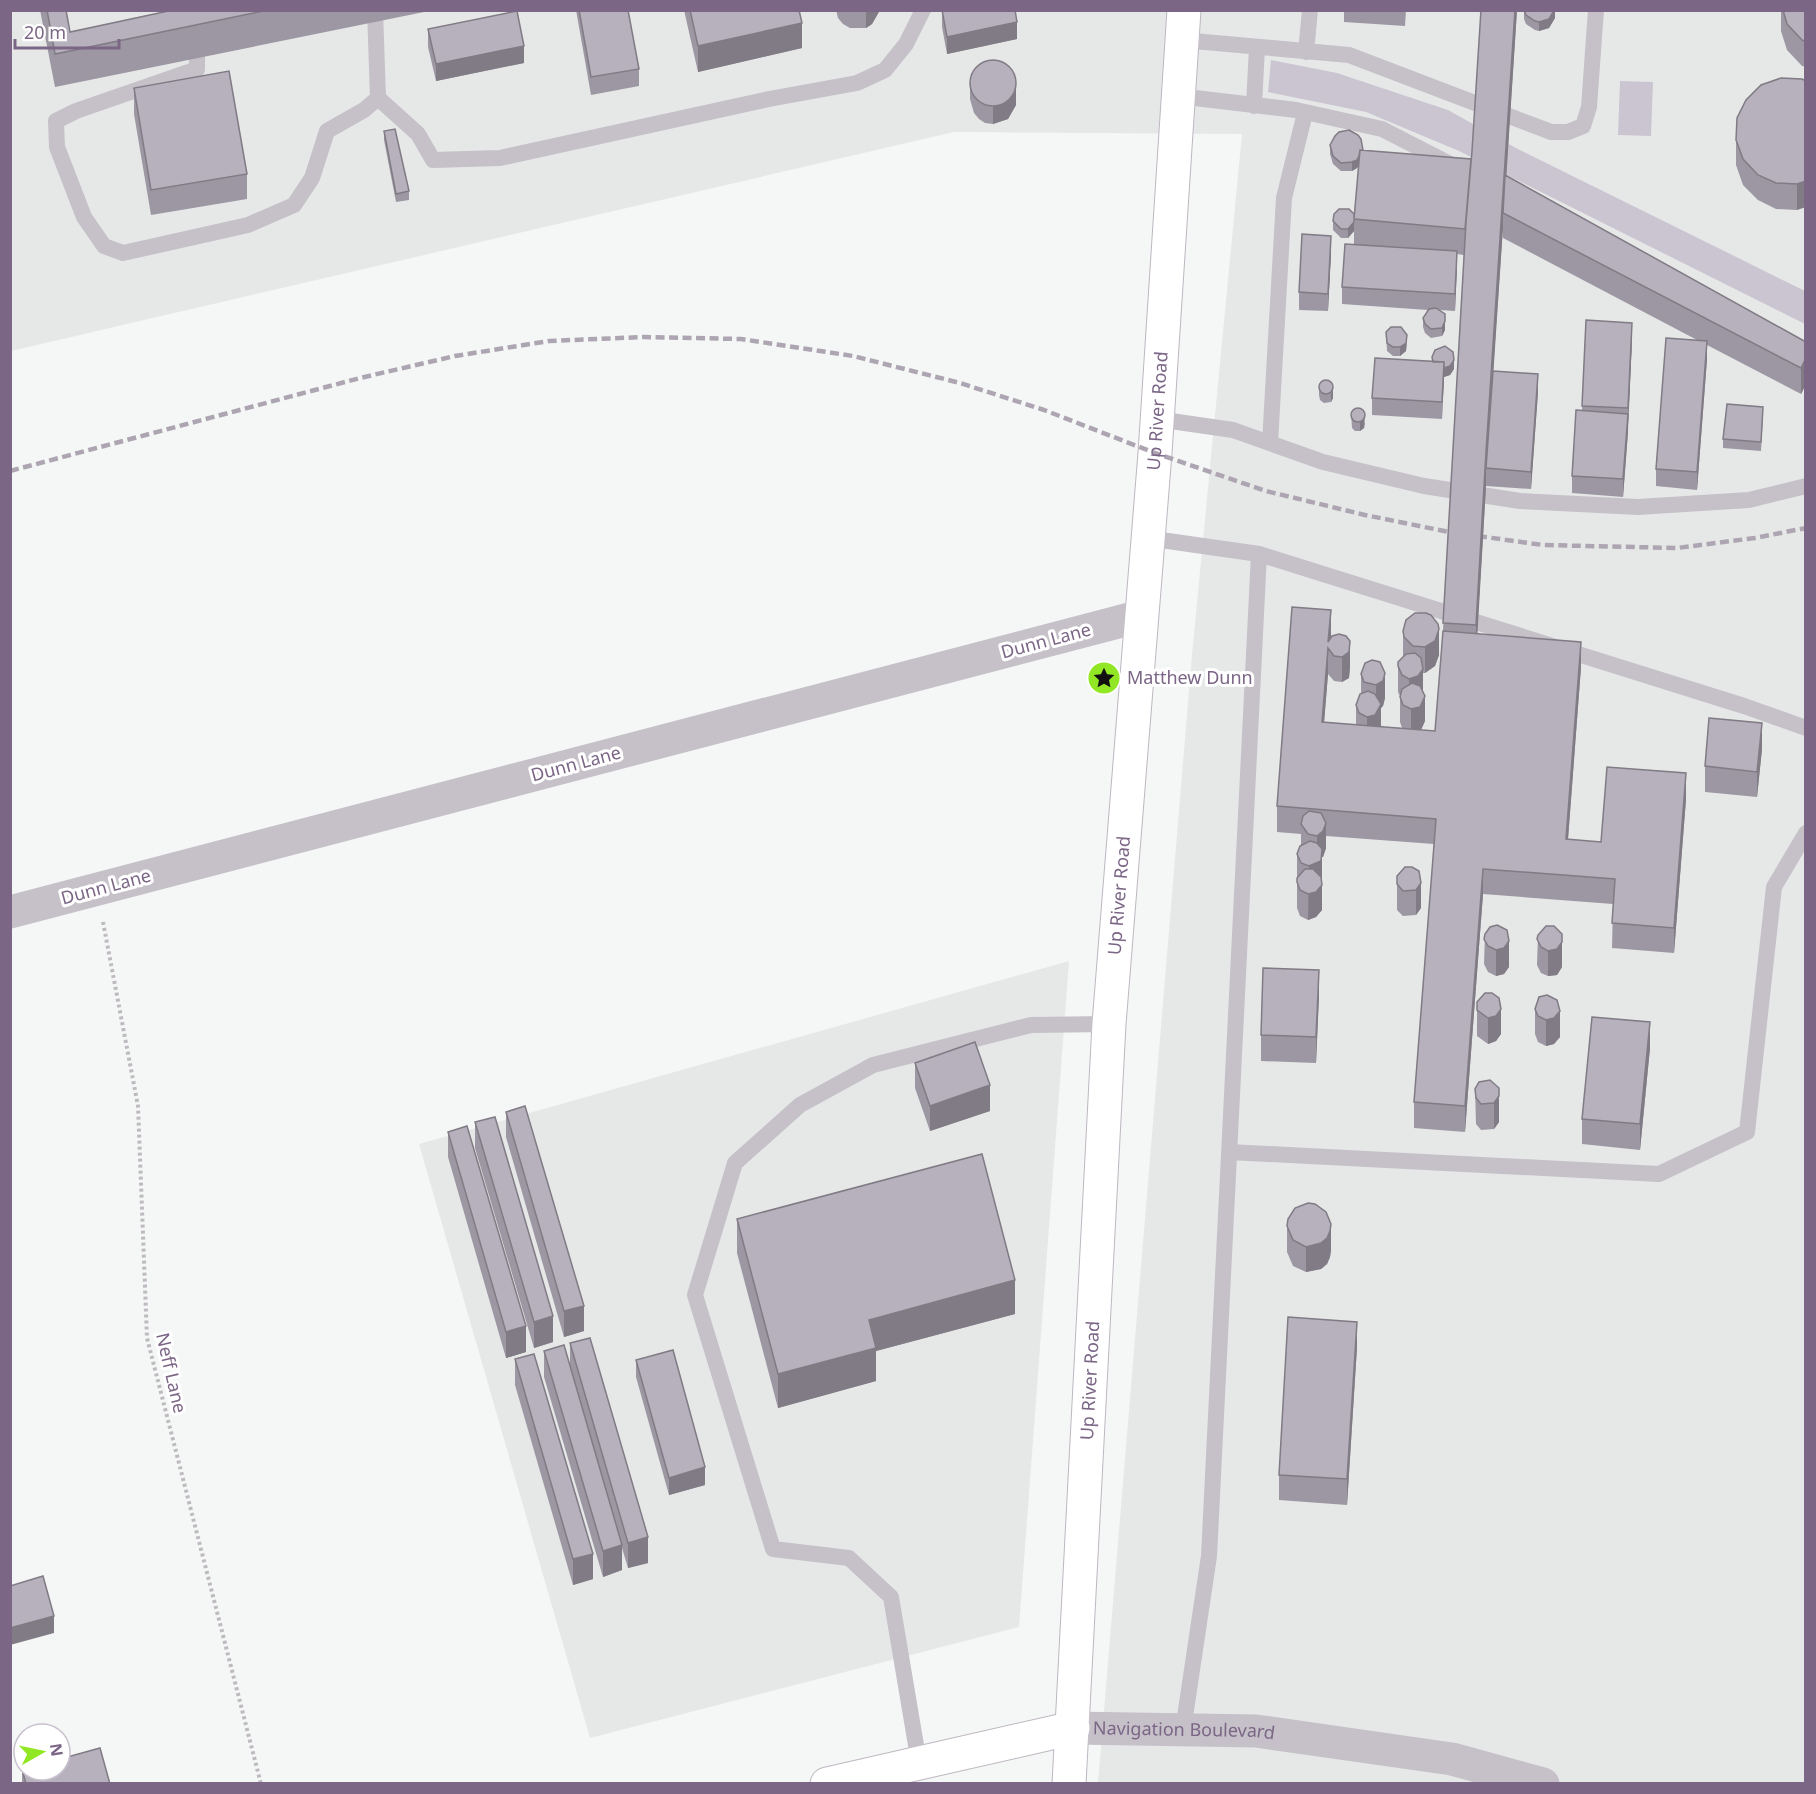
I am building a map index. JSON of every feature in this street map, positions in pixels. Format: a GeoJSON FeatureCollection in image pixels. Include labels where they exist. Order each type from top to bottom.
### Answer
{"type":"FeatureCollection","features":[{"type":"Feature","properties":{"kind":"street","name":"Up River Road"},"geometry":{"type":"LineString","coordinates":[[1069,1784],[1109,1024],[1157,419],[1183,25]]}},
{"type":"Feature","properties":{"kind":"street","name":"Dunn Lane"},"geometry":{"type":"LineString","coordinates":[[10,912],[1141,616]]}},
{"type":"Feature","properties":{"kind":"street","name":"Navigation Boulevard"},"geometry":{"type":"LineString","coordinates":[[826,1784],[1073,1728],[1256,1731],[1452,1759],[1543,1784]]}},
{"type":"Feature","properties":{"kind":"lane"},"geometry":{"type":"LineString","coordinates":[[197,10],[197,69],[76,111],[56,121],[57,147],[84,217],[104,246],[123,253],[248,225],[294,205],[312,178],[327,131],[364,110],[378,98]]}},
{"type":"Feature","properties":{"kind":"lane"},"geometry":{"type":"LineString","coordinates":[[375,10],[378,98],[418,134],[433,160],[500,158],[769,99],[857,83],[885,69],[906,44],[922,10]]}},
{"type":"Feature","properties":{"kind":"lane"},"geometry":{"type":"LineString","coordinates":[[1306,52],[1310,10]]}},
{"type":"Feature","properties":{"kind":"lane"},"geometry":{"type":"LineString","coordinates":[[1183,25],[1257,46],[1348,55],[1551,132],[1568,132],[1583,126],[1589,107],[1596,10]]}},
{"type":"Feature","properties":{"kind":"lane"},"geometry":{"type":"LineString","coordinates":[[1254,106],[1257,46]]}},
{"type":"Feature","properties":{"kind":"lane"},"geometry":{"type":"LineString","coordinates":[[1178,96],[1305,113],[1382,129],[1464,171]]}},
{"type":"Feature","properties":{"kind":"lane"},"geometry":{"type":"LineString","coordinates":[[1270,443],[1284,198],[1305,113]]}},
{"type":"Feature","properties":{"kind":"lane"},"geometry":{"type":"LineString","coordinates":[[1157,419],[1233,430],[1323,462],[1413,484],[1520,501],[1638,507],[1749,500],[1806,486]]}},
{"type":"Feature","properties":{"kind":"lane"},"geometry":{"type":"LineString","coordinates":[[1147,538],[1259,554],[1806,728]]}},
{"type":"Feature","properties":{"kind":"lane"},"geometry":{"type":"LineString","coordinates":[[1183,1730],[1209,1556],[1259,554]]}},
{"type":"Feature","properties":{"kind":"lane"},"geometry":{"type":"LineString","coordinates":[[1229,1152],[1659,1174],[1747,1132],[1774,886],[1806,833]]}},
{"type":"Feature","properties":{"kind":"lane"},"geometry":{"type":"LineString","coordinates":[[919,1763],[891,1596],[849,1558],[773,1549],[695,1295],[732,1167],[800,1105],[873,1065],[1031,1025],[1109,1024]]}},
{"type":"Feature","properties":{"kind":"path","name":"Neff Lane"},"geometry":{"type":"LineString","coordinates":[[97,889],[138,1106],[147,1338],[261,1784]]}},
{"type":"Feature","properties":{"kind":"shaded area"},"geometry":{"type":"Polygon","coordinates":[[[10,11],[1805,11],[1805,1783],[1098,1783],[1192,655],[1242,134],[954,132],[11,351],[10,11]]]}},
{"type":"Feature","properties":{"kind":"shaded area"},"geometry":{"type":"Polygon","coordinates":[[[1271,60],[1337,73],[1448,110],[1516,148],[1805,291],[1805,324],[1459,151],[1366,112],[1268,92],[1271,60]]]}},
{"type":"Feature","properties":{"kind":"shaded area"},"geometry":{"type":"Polygon","coordinates":[[[1620,81],[1653,82],[1651,136],[1618,135],[1620,81]]]}},
{"type":"Feature","properties":{"kind":"shaded area"},"geometry":{"type":"Polygon","coordinates":[[[1069,961],[1019,1627],[590,1738],[419,1144],[1069,961]]]}},
{"type":"Feature","properties":{"kind":"building"},"geometry":{"type":"Polygon","coordinates":[[[47,10],[66,10],[70,32],[173,10],[268,10],[55,54],[47,10]]]}},
{"type":"Feature","properties":{"kind":"building"},"geometry":{"type":"Polygon","coordinates":[[[579,10],[628,10],[639,69],[591,77],[579,10]]]}},
{"type":"Feature","properties":{"kind":"building"},"geometry":{"type":"Polygon","coordinates":[[[690,10],[799,10],[802,23],[698,46],[690,10]]]}},
{"type":"Feature","properties":{"kind":"building"},"geometry":{"type":"Polygon","coordinates":[[[942,10],[1015,10],[1017,22],[947,37],[942,10]]]}},
{"type":"Feature","properties":{"kind":"building"},"geometry":{"type":"Polygon","coordinates":[[[1481,10],[1515,10],[1476,625],[1443,623],[1466,222],[1481,10]]]}},
{"type":"Feature","properties":{"kind":"building"},"geometry":{"type":"Polygon","coordinates":[[[1524,10],[1554,10],[1549,19],[1539,22],[1526,15],[1524,10]]]}},
{"type":"Feature","properties":{"kind":"building"},"geometry":{"type":"Polygon","coordinates":[[[1783,10],[1806,10],[1806,42],[1787,24],[1783,10]]]}},
{"type":"Feature","properties":{"kind":"building"},"geometry":{"type":"Polygon","coordinates":[[[517,11],[524,46],[436,64],[428,29],[517,11]]]}},
{"type":"Feature","properties":{"kind":"building"},"geometry":{"type":"Polygon","coordinates":[[[993,60],[1009,67],[1016,83],[1009,99],[993,106],[977,99],[970,83],[977,67],[993,60]]]}},
{"type":"Feature","properties":{"kind":"building"},"geometry":{"type":"Polygon","coordinates":[[[229,71],[247,174],[151,190],[134,88],[229,71]]]}},
{"type":"Feature","properties":{"kind":"building"},"geometry":{"type":"Polygon","coordinates":[[[1781,78],[1806,81],[1806,181],[1797,184],[1776,183],[1758,175],[1743,159],[1736,140],[1737,118],[1746,100],[1761,85],[1781,78]]]}},
{"type":"Feature","properties":{"kind":"building"},"geometry":{"type":"Polygon","coordinates":[[[395,129],[409,191],[396,194],[384,131],[395,129]]]}},
{"type":"Feature","properties":{"kind":"building"},"geometry":{"type":"Polygon","coordinates":[[[1349,130],[1361,139],[1363,150],[1360,150],[1357,160],[1341,163],[1333,156],[1330,145],[1339,132],[1349,130]]]}},
{"type":"Feature","properties":{"kind":"building"},"geometry":{"type":"Polygon","coordinates":[[[1360,150],[1471,159],[1465,229],[1354,219],[1360,150]]]}},
{"type":"Feature","properties":{"kind":"building"},"geometry":{"type":"Polygon","coordinates":[[[1505,175],[1806,342],[1806,358],[1801,368],[1503,213],[1505,175]]]}},
{"type":"Feature","properties":{"kind":"building"},"geometry":{"type":"Polygon","coordinates":[[[1339,209],[1349,209],[1354,214],[1354,222],[1348,229],[1341,229],[1333,221],[1334,214],[1339,209]]]}},
{"type":"Feature","properties":{"kind":"building"},"geometry":{"type":"Polygon","coordinates":[[[1302,234],[1331,236],[1328,294],[1299,292],[1302,234]]]}},
{"type":"Feature","properties":{"kind":"building"},"geometry":{"type":"Polygon","coordinates":[[[1345,244],[1457,251],[1455,294],[1342,287],[1345,244]]]}},
{"type":"Feature","properties":{"kind":"building"},"geometry":{"type":"Polygon","coordinates":[[[1436,308],[1445,314],[1445,321],[1442,328],[1431,329],[1425,324],[1423,318],[1429,309],[1436,308]]]}},
{"type":"Feature","properties":{"kind":"building"},"geometry":{"type":"Polygon","coordinates":[[[1586,320],[1632,323],[1628,408],[1582,406],[1586,320]]]}},
{"type":"Feature","properties":{"kind":"building"},"geometry":{"type":"Polygon","coordinates":[[[1391,327],[1401,327],[1407,335],[1406,343],[1400,347],[1393,347],[1387,343],[1386,332],[1391,327]]]}},
{"type":"Feature","properties":{"kind":"building"},"geometry":{"type":"Polygon","coordinates":[[[1666,338],[1707,341],[1697,472],[1656,469],[1666,338]]]}},
{"type":"Feature","properties":{"kind":"building"},"geometry":{"type":"Polygon","coordinates":[[[1445,346],[1453,352],[1454,360],[1450,366],[1444,368],[1444,362],[1433,362],[1432,357],[1435,350],[1445,346]]]}},
{"type":"Feature","properties":{"kind":"building"},"geometry":{"type":"Polygon","coordinates":[[[1375,358],[1444,362],[1442,402],[1372,398],[1375,358]]]}},
{"type":"Feature","properties":{"kind":"building"},"geometry":{"type":"Polygon","coordinates":[[[1493,371],[1538,374],[1531,472],[1486,468],[1493,371]]]}},
{"type":"Feature","properties":{"kind":"building"},"geometry":{"type":"Polygon","coordinates":[[[1326,380],[1331,382],[1333,387],[1331,392],[1326,394],[1321,392],[1319,387],[1321,382],[1326,380]]]}},
{"type":"Feature","properties":{"kind":"building"},"geometry":{"type":"Polygon","coordinates":[[[1727,404],[1763,407],[1761,442],[1723,439],[1727,404]]]}},
{"type":"Feature","properties":{"kind":"building"},"geometry":{"type":"Polygon","coordinates":[[[1358,408],[1363,410],[1365,415],[1363,420],[1358,422],[1353,420],[1351,415],[1353,410],[1358,408]]]}},
{"type":"Feature","properties":{"kind":"building"},"geometry":{"type":"Polygon","coordinates":[[[1576,410],[1628,414],[1623,479],[1572,476],[1576,410]]]}},
{"type":"Feature","properties":{"kind":"building"},"geometry":{"type":"Polygon","coordinates":[[[1292,607],[1331,610],[1328,642],[1332,636],[1339,634],[1346,636],[1350,641],[1349,652],[1342,657],[1334,656],[1328,648],[1322,722],[1435,731],[1443,631],[1581,642],[1566,839],[1601,842],[1607,767],[1686,773],[1674,928],[1612,923],[1615,879],[1483,869],[1465,1106],[1414,1102],[1436,819],[1277,806],[1292,607]]]}},
{"type":"Feature","properties":{"kind":"building"},"geometry":{"type":"Polygon","coordinates":[[[1415,613],[1431,615],[1438,624],[1439,629],[1435,641],[1425,647],[1413,646],[1404,637],[1406,620],[1415,613]]]}},
{"type":"Feature","properties":{"kind":"building"},"geometry":{"type":"Polygon","coordinates":[[[1415,653],[1421,658],[1423,669],[1418,676],[1409,679],[1402,675],[1398,662],[1406,654],[1415,653]]]}},
{"type":"Feature","properties":{"kind":"building"},"geometry":{"type":"Polygon","coordinates":[[[1372,660],[1380,662],[1385,673],[1383,681],[1376,685],[1364,682],[1361,674],[1365,663],[1372,660]]]}},
{"type":"Feature","properties":{"kind":"building"},"geometry":{"type":"Polygon","coordinates":[[[1412,683],[1420,686],[1425,696],[1420,707],[1411,709],[1403,705],[1400,697],[1402,689],[1412,683]]]}},
{"type":"Feature","properties":{"kind":"building"},"geometry":{"type":"Polygon","coordinates":[[[1368,691],[1375,694],[1381,704],[1375,715],[1367,717],[1359,713],[1356,705],[1360,694],[1368,691]]]}},
{"type":"Feature","properties":{"kind":"building"},"geometry":{"type":"Polygon","coordinates":[[[1709,718],[1762,723],[1757,772],[1705,766],[1709,718]]]}},
{"type":"Feature","properties":{"kind":"building"},"geometry":{"type":"Polygon","coordinates":[[[1309,811],[1321,813],[1326,823],[1323,831],[1317,836],[1308,834],[1301,824],[1303,816],[1309,811]]]}},
{"type":"Feature","properties":{"kind":"building"},"geometry":{"type":"Polygon","coordinates":[[[1310,841],[1317,843],[1322,849],[1321,861],[1309,866],[1301,863],[1297,854],[1300,846],[1310,841]]]}},
{"type":"Feature","properties":{"kind":"building"},"geometry":{"type":"Polygon","coordinates":[[[1405,867],[1412,867],[1419,871],[1421,883],[1416,890],[1403,891],[1397,884],[1397,876],[1405,867]]]}},
{"type":"Feature","properties":{"kind":"building"},"geometry":{"type":"Polygon","coordinates":[[[1305,869],[1313,869],[1321,877],[1322,885],[1316,892],[1308,894],[1300,890],[1297,878],[1305,869]]]}},
{"type":"Feature","properties":{"kind":"building"},"geometry":{"type":"Polygon","coordinates":[[[1497,925],[1507,930],[1509,941],[1504,948],[1496,950],[1488,946],[1484,939],[1490,927],[1497,925]]]}},
{"type":"Feature","properties":{"kind":"building"},"geometry":{"type":"Polygon","coordinates":[[[1546,926],[1554,926],[1562,934],[1562,942],[1557,949],[1548,951],[1541,947],[1537,939],[1546,926]]]}},
{"type":"Feature","properties":{"kind":"building"},"geometry":{"type":"Polygon","coordinates":[[[1263,968],[1319,970],[1316,1037],[1261,1035],[1263,968]]]}},
{"type":"Feature","properties":{"kind":"building"},"geometry":{"type":"Polygon","coordinates":[[[1485,993],[1492,993],[1499,998],[1501,1009],[1496,1016],[1488,1018],[1477,1010],[1477,1002],[1485,993]]]}},
{"type":"Feature","properties":{"kind":"building"},"geometry":{"type":"Polygon","coordinates":[[[1547,995],[1557,1000],[1560,1011],[1554,1018],[1546,1020],[1538,1016],[1535,1009],[1539,997],[1547,995]]]}},
{"type":"Feature","properties":{"kind":"building"},"geometry":{"type":"Polygon","coordinates":[[[1592,1017],[1650,1022],[1640,1124],[1582,1119],[1592,1017]]]}},
{"type":"Feature","properties":{"kind":"building"},"geometry":{"type":"Polygon","coordinates":[[[975,1042],[990,1085],[930,1106],[915,1063],[975,1042]]]}},
{"type":"Feature","properties":{"kind":"building"},"geometry":{"type":"Polygon","coordinates":[[[1490,1080],[1499,1088],[1499,1096],[1494,1103],[1481,1104],[1476,1098],[1475,1089],[1479,1082],[1490,1080]]]}},
{"type":"Feature","properties":{"kind":"building"},"geometry":{"type":"Polygon","coordinates":[[[525,1106],[584,1306],[564,1311],[506,1112],[525,1106]]]}},
{"type":"Feature","properties":{"kind":"building"},"geometry":{"type":"Polygon","coordinates":[[[495,1117],[553,1316],[534,1322],[475,1122],[495,1117]]]}},
{"type":"Feature","properties":{"kind":"building"},"geometry":{"type":"Polygon","coordinates":[[[467,1126],[526,1326],[506,1332],[448,1132],[467,1126]]]}},
{"type":"Feature","properties":{"kind":"building"},"geometry":{"type":"Polygon","coordinates":[[[982,1154],[1015,1280],[869,1320],[876,1348],[778,1374],[737,1219],[982,1154]]]}},
{"type":"Feature","properties":{"kind":"building"},"geometry":{"type":"Polygon","coordinates":[[[1308,1203],[1315,1204],[1326,1212],[1331,1224],[1327,1238],[1321,1243],[1306,1247],[1293,1240],[1287,1226],[1288,1219],[1295,1208],[1308,1203]]]}},
{"type":"Feature","properties":{"kind":"building"},"geometry":{"type":"Polygon","coordinates":[[[1288,1317],[1357,1322],[1347,1479],[1279,1475],[1288,1317]]]}},
{"type":"Feature","properties":{"kind":"building"},"geometry":{"type":"Polygon","coordinates":[[[590,1338],[648,1537],[628,1543],[570,1343],[590,1338]]]}},
{"type":"Feature","properties":{"kind":"building"},"geometry":{"type":"Polygon","coordinates":[[[564,1345],[622,1545],[603,1551],[544,1351],[564,1345]]]}},
{"type":"Feature","properties":{"kind":"building"},"geometry":{"type":"Polygon","coordinates":[[[673,1350],[705,1467],[669,1478],[636,1360],[673,1350]]]}},
{"type":"Feature","properties":{"kind":"building"},"geometry":{"type":"Polygon","coordinates":[[[534,1354],[593,1554],[573,1559],[515,1359],[534,1354]]]}},
{"type":"Feature","properties":{"kind":"building"},"geometry":{"type":"Polygon","coordinates":[[[43,1576],[54,1616],[10,1628],[10,1586],[43,1576]]]}},
{"type":"Feature","properties":{"kind":"building"},"geometry":{"type":"Polygon","coordinates":[[[100,1748],[110,1784],[26,1784],[25,1782],[72,1782],[72,1756],[100,1748]]]}},
{"type":"Feature","properties":{"kind":"railway"},"geometry":{"type":"LineString","coordinates":[[10,471],[360,378],[455,356],[549,341],[644,337],[741,339],[853,356],[960,383],[1044,410],[1155,453],[1266,491],[1449,532],[1543,545],[1677,548],[1755,538],[1806,528]]}},
{"type":"Feature","properties":{"kind":"place","name":"Matthew Dunn"},"geometry":{"type":"Point","coordinates":[1104,678]}}]}
